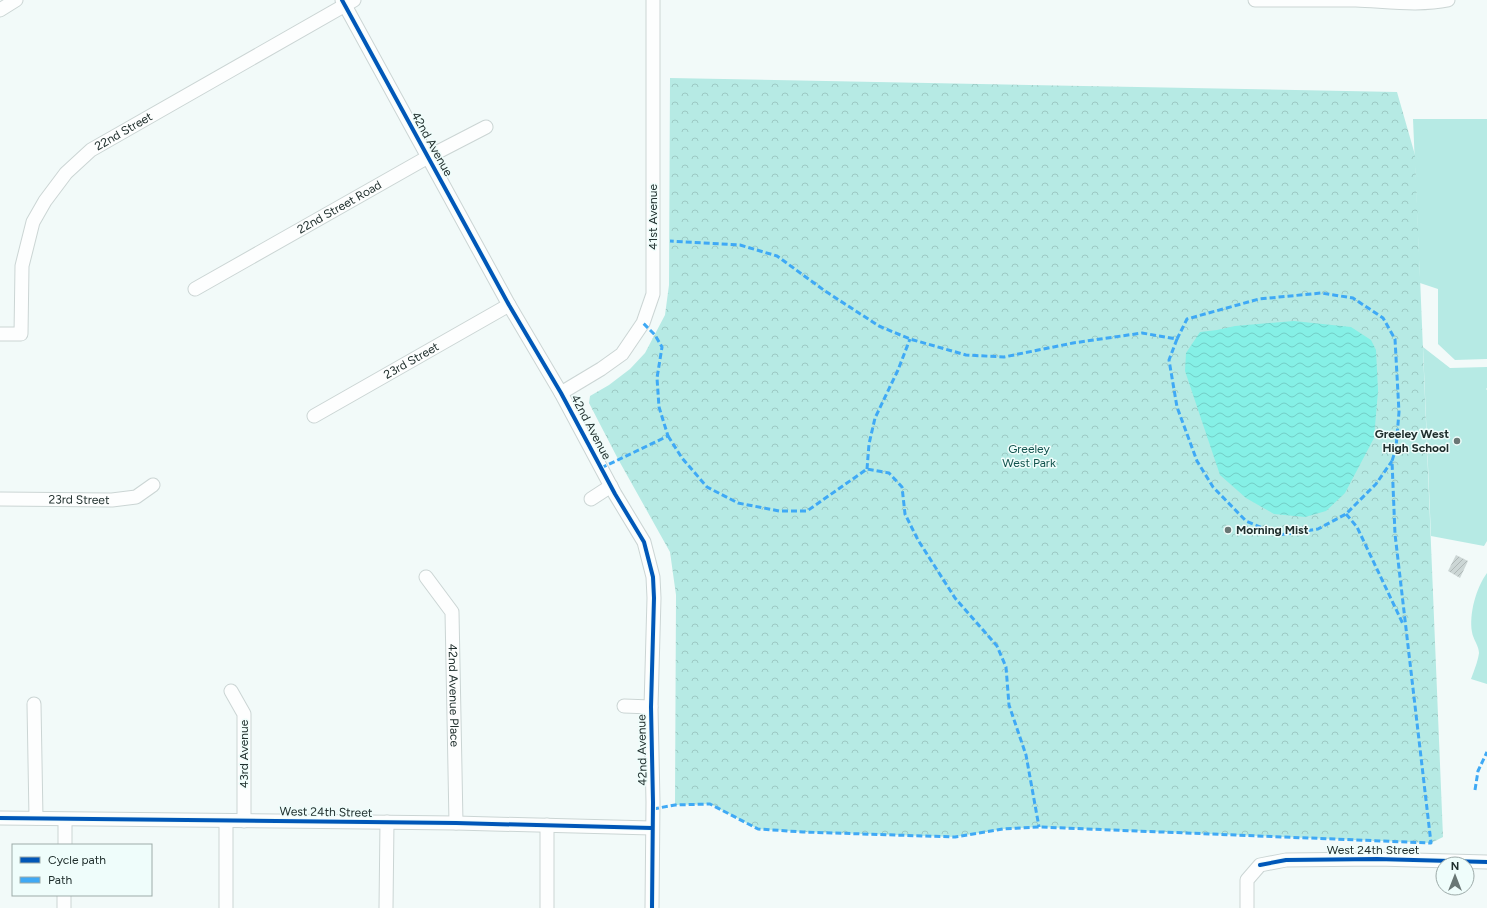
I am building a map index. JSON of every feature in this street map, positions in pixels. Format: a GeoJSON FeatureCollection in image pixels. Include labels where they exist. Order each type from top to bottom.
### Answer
{"type":"FeatureCollection","features":[{"type":"Feature","properties":{"kind":"street"},"geometry":{"type":"LineString","coordinates":[[0,10],[16,0]]}},
{"type":"Feature","properties":{"kind":"street","name":"41st Avenue"},"geometry":{"type":"LineString","coordinates":[[561,393],[601,369],[622,354],[643,323],[653,294],[653,0]]}},
{"type":"Feature","properties":{"kind":"street"},"geometry":{"type":"LineString","coordinates":[[1255,0],[1355,0],[1405,2],[1441,2],[1448,0]]}},
{"type":"Feature","properties":{"kind":"street","name":"42nd Avenue"},"geometry":{"type":"LineString","coordinates":[[347,2],[428,157],[509,305],[561,393],[611,486],[644,542],[653,576],[651,707],[652,908]]}},
{"type":"Feature","properties":{"kind":"street","name":"22nd Street"},"geometry":{"type":"LineString","coordinates":[[0,334],[21,334],[22,266],[31,229],[33,222],[45,201],[66,173],[91,150],[347,2]]}},
{"type":"Feature","properties":{"kind":"street","name":"22nd Street Road"},"geometry":{"type":"LineString","coordinates":[[194,290],[428,157],[486,127]]}},
{"type":"Feature","properties":{"kind":"street","name":"23rd Street"},"geometry":{"type":"LineString","coordinates":[[314,416],[509,305]]}},
{"type":"Feature","properties":{"kind":"street","name":"23rd Street"},"geometry":{"type":"LineString","coordinates":[[0,499],[112,500],[136,497],[153,485]]}},
{"type":"Feature","properties":{"kind":"street"},"geometry":{"type":"LineString","coordinates":[[590,499],[611,486]]}},
{"type":"Feature","properties":{"kind":"street","name":"42nd Avenue Place"},"geometry":{"type":"LineString","coordinates":[[426,576],[452,612],[456,823]]}},
{"type":"Feature","properties":{"kind":"street","name":"43rd Avenue"},"geometry":{"type":"LineString","coordinates":[[231,691],[244,714],[244,821]]}},
{"type":"Feature","properties":{"kind":"street"},"geometry":{"type":"LineString","coordinates":[[34,704],[36,818]]}},
{"type":"Feature","properties":{"kind":"street"},"geometry":{"type":"LineString","coordinates":[[624,706],[651,707]]}},
{"type":"Feature","properties":{"kind":"street","name":"West 24th Street"},"geometry":{"type":"LineString","coordinates":[[0,818],[65,820],[456,823],[652,828]]}},
{"type":"Feature","properties":{"kind":"street"},"geometry":{"type":"LineString","coordinates":[[64,844],[65,820]]}},
{"type":"Feature","properties":{"kind":"street"},"geometry":{"type":"LineString","coordinates":[[226,821],[226,908]]}},
{"type":"Feature","properties":{"kind":"street"},"geometry":{"type":"LineString","coordinates":[[386,908],[387,822]]}},
{"type":"Feature","properties":{"kind":"street"},"geometry":{"type":"LineString","coordinates":[[547,825],[547,908]]}},
{"type":"Feature","properties":{"kind":"street","name":"West 24th Street"},"geometry":{"type":"LineString","coordinates":[[1247,908],[1247,880],[1260,865],[1286,860],[1354,859],[1487,862]]}},
{"type":"Feature","properties":{"kind":"street"},"geometry":{"type":"LineString","coordinates":[[64,896],[64,908]]}},
{"type":"Feature","properties":{"kind":"green space","name":"Greeley West Park"},"geometry":{"type":"Polygon","coordinates":[[[670,78],[1397,92],[1415,155],[1443,837],[1431,843],[1039,827],[1003,829],[955,837],[803,832],[758,829],[710,804],[675,805],[676,595],[670,552],[618,459],[589,403],[590,396],[609,385],[630,369],[645,353],[665,315],[669,285],[670,78]]]}},
{"type":"Feature","properties":{"kind":"green space"},"geometry":{"type":"Polygon","coordinates":[[[1413,119],[1487,119],[1487,359],[1455,360],[1438,344],[1438,289],[1420,283],[1413,119]]]}},
{"type":"Feature","properties":{"kind":"green space"},"geometry":{"type":"Polygon","coordinates":[[[1423,347],[1450,368],[1487,367],[1487,541],[1484,546],[1431,536],[1423,347]]]}},
{"type":"Feature","properties":{"kind":"green space"},"geometry":{"type":"Polygon","coordinates":[[[1487,573],[1487,684],[1471,679],[1479,653],[1471,625],[1474,601],[1487,573]]]}},
{"type":"Feature","properties":{"kind":"water"},"geometry":{"type":"Polygon","coordinates":[[[1294,321],[1351,327],[1371,340],[1376,350],[1378,391],[1374,438],[1345,493],[1326,511],[1305,517],[1274,514],[1246,498],[1220,475],[1185,371],[1186,353],[1200,332],[1235,326],[1294,321]]]}},
{"type":"Feature","properties":{"kind":"building"},"geometry":{"type":"Polygon","coordinates":[[[1456,555],[1468,561],[1460,578],[1448,571],[1456,555]]]}},
{"type":"Feature","properties":{"kind":"marked path"},"geometry":{"type":"LineString","coordinates":[[653,809],[675,805],[710,804],[758,829],[803,832],[955,837],[1003,829],[1039,827],[1431,843],[1395,534],[1392,461],[1396,448],[1399,412],[1395,339],[1383,318],[1353,298],[1321,293],[1259,299],[1187,319],[1177,339],[1142,333],[1073,343],[1004,357],[966,355],[910,339],[879,326],[825,291],[777,256],[740,245],[670,241]]}},
{"type":"Feature","properties":{"kind":"marked path"},"geometry":{"type":"LineString","coordinates":[[601,468],[668,436],[659,407],[657,378],[662,347],[655,335],[643,323]]}},
{"type":"Feature","properties":{"kind":"marked path"},"geometry":{"type":"LineString","coordinates":[[867,469],[869,444],[875,418],[898,370],[910,339]]}},
{"type":"Feature","properties":{"kind":"marked path"},"geometry":{"type":"LineString","coordinates":[[1177,339],[1169,360],[1177,407],[1197,461],[1213,487],[1246,521],[1279,535],[1318,529],[1346,514],[1376,484],[1392,461]]}},
{"type":"Feature","properties":{"kind":"marked path"},"geometry":{"type":"LineString","coordinates":[[668,436],[682,458],[707,487],[738,503],[779,511],[807,511],[867,469],[889,473],[902,487],[905,514],[918,540],[955,598],[997,646],[1006,667],[1009,705],[1026,755],[1039,827]]}},
{"type":"Feature","properties":{"kind":"marked path"},"geometry":{"type":"LineString","coordinates":[[1346,514],[1357,527],[1403,624]]}},
{"type":"Feature","properties":{"kind":"marked path"},"geometry":{"type":"LineString","coordinates":[[1475,790],[1478,771],[1487,752]]}},
{"type":"Feature","properties":{"kind":"cycle path"},"geometry":{"type":"LineString","coordinates":[[342,0],[509,305],[561,393],[615,494],[644,542],[653,577],[654,598],[651,707],[653,802],[652,908]]}},
{"type":"Feature","properties":{"kind":"cycle path"},"geometry":{"type":"LineString","coordinates":[[0,818],[456,823],[652,828]]}},
{"type":"Feature","properties":{"kind":"cycle path"},"geometry":{"type":"LineString","coordinates":[[1260,865],[1286,860],[1377,859],[1487,862]]}},
{"type":"Feature","properties":{"kind":"place","name":"Greeley West High School"},"geometry":{"type":"Point","coordinates":[1457,441]}},
{"type":"Feature","properties":{"kind":"place","name":"Morning Mist"},"geometry":{"type":"Point","coordinates":[1228,530]}}]}
